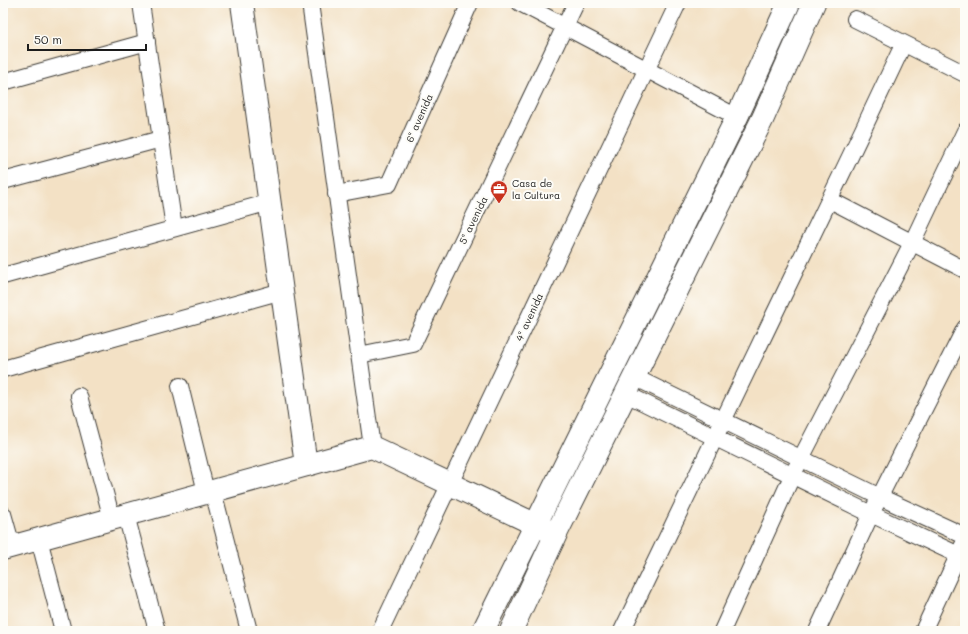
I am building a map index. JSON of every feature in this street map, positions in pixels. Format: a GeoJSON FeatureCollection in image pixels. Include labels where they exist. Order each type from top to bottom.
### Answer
{"type":"FeatureCollection","features":[{"type":"Feature","properties":{"kind":"main road"},"geometry":{"type":"LineString","coordinates":[[242,3],[306,465]]}},
{"type":"Feature","properties":{"kind":"main road"},"geometry":{"type":"LineString","coordinates":[[483,631],[737,117],[789,3]]}},
{"type":"Feature","properties":{"kind":"main road"},"geometry":{"type":"LineString","coordinates":[[511,631],[556,534],[763,118],[814,3]]}},
{"type":"Feature","properties":{"kind":"main road"},"geometry":{"type":"LineString","coordinates":[[8,547],[372,447],[556,534]]}},
{"type":"Feature","properties":{"kind":"street"},"geometry":{"type":"LineString","coordinates":[[141,3],[174,228]]}},
{"type":"Feature","properties":{"kind":"street"},"geometry":{"type":"LineString","coordinates":[[310,3],[372,447]]}},
{"type":"Feature","properties":{"kind":"street","name":"6ª avenida"},"geometry":{"type":"LineString","coordinates":[[336,194],[389,184],[470,3]]}},
{"type":"Feature","properties":{"kind":"street"},"geometry":{"type":"LineString","coordinates":[[520,3],[737,117]]}},
{"type":"Feature","properties":{"kind":"street","name":"5ª avenida"},"geometry":{"type":"LineString","coordinates":[[359,355],[413,344],[576,3]]}},
{"type":"Feature","properties":{"kind":"street","name":"4ª avenida"},"geometry":{"type":"LineString","coordinates":[[380,631],[678,3]]}},
{"type":"Feature","properties":{"kind":"street"},"geometry":{"type":"LineString","coordinates":[[855,19],[965,74]]}},
{"type":"Feature","properties":{"kind":"street"},"geometry":{"type":"LineString","coordinates":[[3,82],[147,42]]}},
{"type":"Feature","properties":{"kind":"street"},"geometry":{"type":"LineString","coordinates":[[622,631],[830,200],[903,44]]}},
{"type":"Feature","properties":{"kind":"street"},"geometry":{"type":"LineString","coordinates":[[722,631],[793,474],[912,243],[965,130]]}},
{"type":"Feature","properties":{"kind":"street"},"geometry":{"type":"LineString","coordinates":[[3,181],[161,139]]}},
{"type":"Feature","properties":{"kind":"street"},"geometry":{"type":"LineString","coordinates":[[830,200],[965,270]]}},
{"type":"Feature","properties":{"kind":"street"},"geometry":{"type":"LineString","coordinates":[[3,276],[270,202]]}},
{"type":"Feature","properties":{"kind":"street"},"geometry":{"type":"LineString","coordinates":[[3,368],[282,291]]}},
{"type":"Feature","properties":{"kind":"street"},"geometry":{"type":"LineString","coordinates":[[817,631],[871,514],[965,328]]}},
{"type":"Feature","properties":{"kind":"street"},"geometry":{"type":"LineString","coordinates":[[630,385],[723,419],[880,497],[965,536]]}},
{"type":"Feature","properties":{"kind":"street"},"geometry":{"type":"LineString","coordinates":[[630,385],[715,436],[871,514],[963,551],[923,631]]}},
{"type":"Feature","properties":{"kind":"street"},"geometry":{"type":"LineString","coordinates":[[180,386],[249,631]]}},
{"type":"Feature","properties":{"kind":"street"},"geometry":{"type":"LineString","coordinates":[[79,396],[157,631]]}},
{"type":"Feature","properties":{"kind":"street"},"geometry":{"type":"LineString","coordinates":[[3,514],[8,547]]}},
{"type":"Feature","properties":{"kind":"street"},"geometry":{"type":"LineString","coordinates":[[39,539],[63,631]]}},
{"type":"Feature","properties":{"kind":"place","name":"Casa de la Cultura"},"geometry":{"type":"Point","coordinates":[499,204]}}]}
